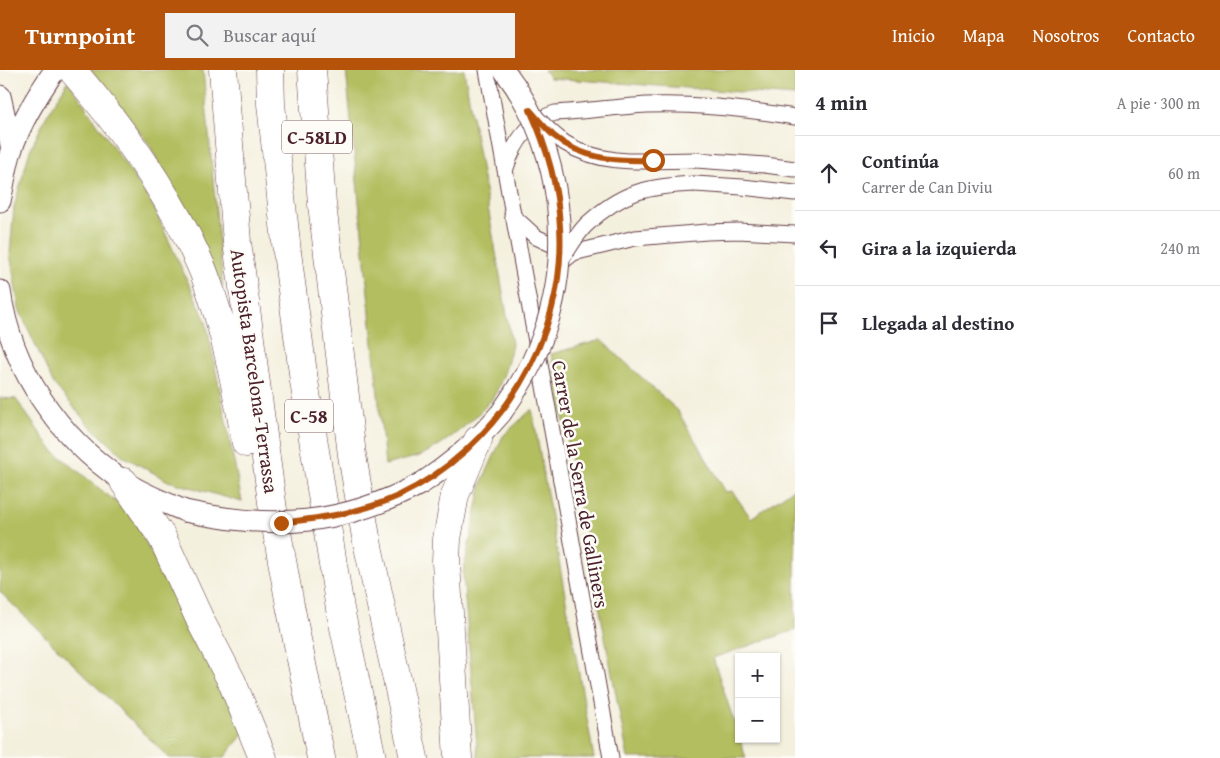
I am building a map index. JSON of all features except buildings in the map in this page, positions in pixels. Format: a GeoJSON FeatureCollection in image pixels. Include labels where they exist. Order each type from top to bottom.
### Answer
{"type":"FeatureCollection","features":[{"type":"Feature","properties":{"kind":"highway"},"geometry":{"type":"LineString","coordinates":[[72,70],[94,95],[143,160],[179,220],[204,272],[218,314],[234,380],[248,453],[273,510]]}},
{"type":"Feature","properties":{"kind":"highway","name":"Autopista Barcelona-Terrassa"},"geometry":{"type":"LineString","coordinates":[[223,70],[237,242],[273,510],[321,758]]}},
{"type":"Feature","properties":{"kind":"highway","name":"C-58"},"geometry":{"type":"LineString","coordinates":[[270,70],[271,104],[304,381],[340,609],[372,758]]}},
{"type":"Feature","properties":{"kind":"highway","name":"C-58LD"},"geometry":{"type":"LineString","coordinates":[[312,70],[322,204],[352,456],[366,537],[414,758]]}},
{"type":"Feature","properties":{"kind":"highway"},"geometry":{"type":"LineString","coordinates":[[458,758],[450,647],[446,562],[447,539],[455,495],[478,440]]}},
{"type":"Feature","properties":{"kind":"highway"},"geometry":{"type":"LineString","coordinates":[[124,482],[162,537],[201,622],[232,682],[263,758]]}},
{"type":"Feature","properties":{"kind":"street"},"geometry":{"type":"LineString","coordinates":[[0,201],[12,149],[24,120],[55,70]]}},
{"type":"Feature","properties":{"kind":"street"},"geometry":{"type":"LineString","coordinates":[[487,70],[519,99],[539,110],[556,113]]}},
{"type":"Feature","properties":{"kind":"street","name":"Carrer de la Serra de Galliners"},"geometry":{"type":"LineString","coordinates":[[487,70],[531,324],[611,758]]}},
{"type":"Feature","properties":{"kind":"street"},"geometry":{"type":"LineString","coordinates":[[504,70],[530,110],[539,130],[553,175],[566,258]]}},
{"type":"Feature","properties":{"kind":"street"},"geometry":{"type":"LineString","coordinates":[[0,96],[12,149]]}},
{"type":"Feature","properties":{"kind":"street"},"geometry":{"type":"LineString","coordinates":[[504,172],[511,151],[526,131],[542,117],[556,113],[648,105],[750,110],[795,116]]}},
{"type":"Feature","properties":{"kind":"street"},"geometry":{"type":"LineString","coordinates":[[530,110],[564,143],[597,158],[624,161],[696,160],[765,164],[795,169]]}},
{"type":"Feature","properties":{"kind":"street"},"geometry":{"type":"LineString","coordinates":[[0,291],[4,328],[32,386],[54,417],[88,454],[124,482],[152,498],[185,511],[219,518],[281,523],[328,518],[369,507],[422,484],[451,464],[478,440],[501,413],[521,384],[538,350],[566,258],[585,226],[624,197],[640,190],[660,186],[695,184],[795,193]]}},
{"type":"Feature","properties":{"kind":"street"},"geometry":{"type":"LineString","coordinates":[[512,215],[536,237],[558,248],[566,258]]}},
{"type":"Feature","properties":{"kind":"street"},"geometry":{"type":"LineString","coordinates":[[531,324],[560,263],[566,258],[635,238],[673,234],[738,231],[795,234]]}},
{"type":"Feature","properties":{"kind":"green space"},"geometry":{"type":"Polygon","coordinates":[[[90,70],[203,70],[223,287],[149,144],[90,70]]]}},
{"type":"Feature","properties":{"kind":"green space"},"geometry":{"type":"Polygon","coordinates":[[[346,70],[464,70],[512,344],[507,365],[498,387],[492,399],[478,415],[428,452],[385,465],[346,70]]]}},
{"type":"Feature","properties":{"kind":"green space"},"geometry":{"type":"Polygon","coordinates":[[[544,70],[795,70],[795,96],[550,78],[544,70]]]}},
{"type":"Feature","properties":{"kind":"green space"},"geometry":{"type":"Polygon","coordinates":[[[68,81],[151,202],[206,321],[242,502],[168,481],[123,456],[88,424],[53,383],[19,309],[10,253],[14,207],[30,150],[46,117],[68,81]]]}},
{"type":"Feature","properties":{"kind":"green space"},"geometry":{"type":"Polygon","coordinates":[[[601,340],[677,410],[726,492],[732,491],[751,518],[795,488],[795,630],[713,658],[735,725],[735,743],[741,743],[746,758],[628,758],[551,354],[601,340]]]}},
{"type":"Feature","properties":{"kind":"green space"},"geometry":{"type":"Polygon","coordinates":[[[0,398],[16,399],[52,450],[131,514],[245,732],[224,758],[169,758],[0,592],[0,398]]]}},
{"type":"Feature","properties":{"kind":"green space"},"geometry":{"type":"Polygon","coordinates":[[[532,409],[594,758],[478,758],[463,574],[482,482],[503,436],[532,409]]]}},
{"type":"Feature","properties":{"kind":"route"},"geometry":{"type":"LineString","coordinates":[[281,523],[328,518],[369,507],[422,484],[451,464],[478,440],[501,413],[521,384],[538,350],[548,320],[555,292],[559,263],[560,227],[553,175],[549,157],[530,110],[564,143],[597,158],[624,161],[653,160]]}}]}
